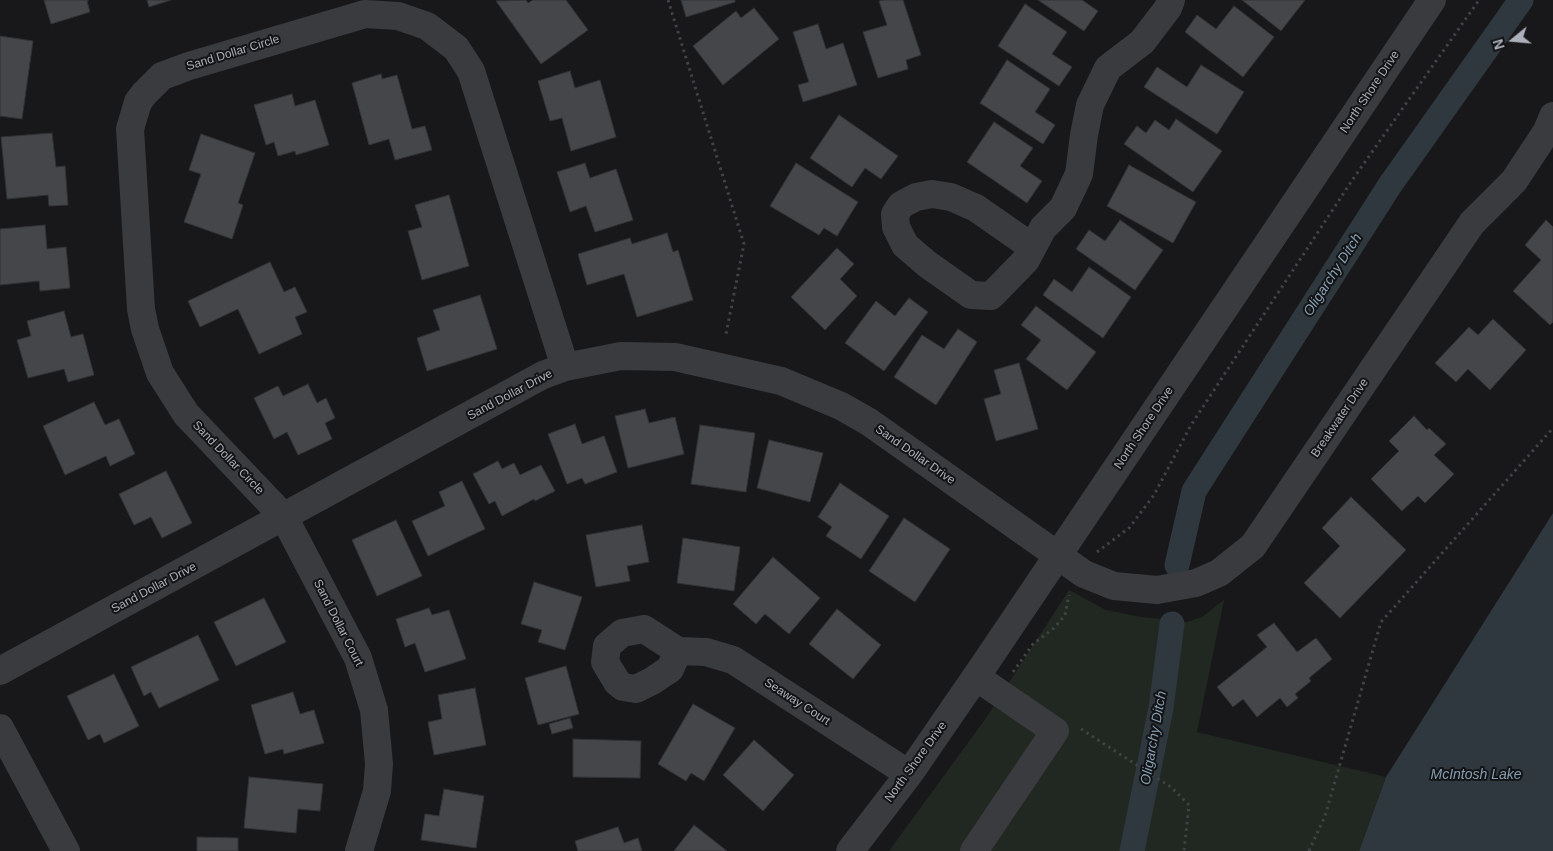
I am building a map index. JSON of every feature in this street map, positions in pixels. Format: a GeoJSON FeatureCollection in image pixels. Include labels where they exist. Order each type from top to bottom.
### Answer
{"type":"FeatureCollection","features":[{"type":"Feature","properties":{"kind":"street"},"geometry":{"type":"LineString","coordinates":[[1032,247],[976,208],[951,197],[932,194],[916,197],[901,205],[895,214],[896,227],[905,245],[927,264],[971,295],[991,296],[1026,260],[1043,228],[1063,208],[1079,174],[1090,105],[1108,68],[1142,42],[1168,8],[1171,0]]}},
{"type":"Feature","properties":{"kind":"street","name":"North Shore Drive"},"geometry":{"type":"LineString","coordinates":[[850,851],[909,774],[976,677],[1432,0]]}},
{"type":"Feature","properties":{"kind":"street","name":"Sand Dollar Circle"},"geometry":{"type":"LineString","coordinates":[[284,517],[186,414],[160,374],[144,329],[141,309],[130,129],[138,102],[162,76],[189,66],[365,14],[398,16],[427,26],[456,48],[471,71],[564,367]]}},
{"type":"Feature","properties":{"kind":"street","name":"Breakwater Drive"},"geometry":{"type":"LineString","coordinates":[[1057,556],[1084,574],[1114,586],[1157,590],[1196,583],[1219,573],[1253,546],[1472,223],[1514,181],[1547,131],[1553,116]]}},
{"type":"Feature","properties":{"kind":"street","name":"Sand Dollar Drive"},"geometry":{"type":"LineString","coordinates":[[0,671],[543,375],[564,367],[621,356],[675,357],[781,382],[841,406],[869,422],[1057,556]]}},
{"type":"Feature","properties":{"kind":"street","name":"Sand Dollar Court"},"geometry":{"type":"LineString","coordinates":[[284,517],[358,658],[374,710],[379,764],[377,791],[359,851]]}},
{"type":"Feature","properties":{"kind":"street","name":"Seaway Court"},"geometry":{"type":"LineString","coordinates":[[678,651],[706,652],[733,660],[909,774]]}},
{"type":"Feature","properties":{"kind":"street"},"geometry":{"type":"LineString","coordinates":[[974,851],[1055,731],[976,677]]}},
{"type":"Feature","properties":{"kind":"street"},"geometry":{"type":"LineString","coordinates":[[0,728],[66,851]]}},
{"type":"Feature","properties":{"kind":"path"},"geometry":{"type":"LineString","coordinates":[[668,0],[744,244],[726,334]]}},
{"type":"Feature","properties":{"kind":"path"},"geometry":{"type":"LineString","coordinates":[[1013,674],[1033,644],[1054,628],[1065,615],[1068,597],[1097,551],[1129,528],[1154,495],[1191,425],[1353,179],[1479,0]]}},
{"type":"Feature","properties":{"kind":"path"},"geometry":{"type":"LineString","coordinates":[[1310,851],[1325,816],[1381,622],[1553,428]]}},
{"type":"Feature","properties":{"kind":"path"},"geometry":{"type":"LineString","coordinates":[[1133,764],[1171,787],[1189,805],[1184,851]]}},
{"type":"Feature","properties":{"kind":"shaded area"},"geometry":{"type":"Polygon","coordinates":[[[1069,590],[1106,610],[1141,617],[1187,622],[1202,617],[1224,600],[1197,732],[1386,777],[1359,851],[889,851],[986,718],[1069,590]]]}},
{"type":"Feature","properties":{"kind":"water","name":"McIntosh Lake"},"geometry":{"type":"Polygon","coordinates":[[[1553,513],[1553,851],[1359,851],[1386,777],[1553,513]]]}},
{"type":"Feature","properties":{"kind":"building"},"geometry":{"type":"Polygon","coordinates":[[[44,0],[89,0],[87,1],[90,12],[51,24],[44,0]]]}},
{"type":"Feature","properties":{"kind":"building"},"geometry":{"type":"Polygon","coordinates":[[[147,0],[171,0],[149,7],[147,0]]]}},
{"type":"Feature","properties":{"kind":"building"},"geometry":{"type":"Polygon","coordinates":[[[526,0],[528,3],[533,0],[566,0],[588,30],[541,64],[496,1],[526,0]]]}},
{"type":"Feature","properties":{"kind":"building"},"geometry":{"type":"Polygon","coordinates":[[[681,0],[735,0],[735,2],[686,17],[681,0]]]}},
{"type":"Feature","properties":{"kind":"building"},"geometry":{"type":"Polygon","coordinates":[[[903,0],[921,55],[906,60],[908,69],[878,78],[863,32],[887,25],[879,1],[903,0]]]}},
{"type":"Feature","properties":{"kind":"building"},"geometry":{"type":"Polygon","coordinates":[[[1038,0],[1082,0],[1098,11],[1084,31],[1038,0]]]}},
{"type":"Feature","properties":{"kind":"building"},"geometry":{"type":"Polygon","coordinates":[[[1242,0],[1305,0],[1281,31],[1242,0]]]}},
{"type":"Feature","properties":{"kind":"building"},"geometry":{"type":"Polygon","coordinates":[[[1025,4],[1067,32],[1052,54],[1072,67],[1059,86],[998,46],[1025,4]]]}},
{"type":"Feature","properties":{"kind":"building"},"geometry":{"type":"Polygon","coordinates":[[[1234,6],[1274,37],[1243,77],[1185,32],[1197,15],[1216,29],[1234,6]]]}},
{"type":"Feature","properties":{"kind":"building"},"geometry":{"type":"Polygon","coordinates":[[[754,8],[779,39],[723,85],[693,46],[736,11],[741,18],[754,8]]]}},
{"type":"Feature","properties":{"kind":"building"},"geometry":{"type":"Polygon","coordinates":[[[818,24],[826,49],[843,43],[857,85],[803,102],[798,85],[809,82],[793,32],[818,24]]]}},
{"type":"Feature","properties":{"kind":"building"},"geometry":{"type":"Polygon","coordinates":[[[0,36],[33,41],[22,119],[0,116],[0,36]]]}},
{"type":"Feature","properties":{"kind":"building"},"geometry":{"type":"Polygon","coordinates":[[[1007,60],[1050,89],[1035,112],[1055,125],[1043,144],[980,103],[1007,60]]]}},
{"type":"Feature","properties":{"kind":"building"},"geometry":{"type":"Polygon","coordinates":[[[1201,65],[1244,92],[1217,134],[1144,87],[1157,67],[1187,87],[1201,65]]]}},
{"type":"Feature","properties":{"kind":"building"},"geometry":{"type":"Polygon","coordinates":[[[570,71],[575,88],[600,80],[616,137],[571,151],[562,118],[550,121],[538,81],[570,71]]]}},
{"type":"Feature","properties":{"kind":"building"},"geometry":{"type":"Polygon","coordinates":[[[381,74],[382,79],[397,75],[412,129],[425,126],[432,150],[395,160],[389,139],[369,145],[352,83],[381,74]]]}},
{"type":"Feature","properties":{"kind":"building"},"geometry":{"type":"Polygon","coordinates":[[[292,94],[295,106],[315,100],[329,145],[296,155],[295,151],[278,156],[274,142],[266,145],[254,105],[292,94]]]}},
{"type":"Feature","properties":{"kind":"building"},"geometry":{"type":"Polygon","coordinates":[[[839,115],[898,156],[881,179],[865,168],[852,187],[810,158],[839,115]]]}},
{"type":"Feature","properties":{"kind":"building"},"geometry":{"type":"Polygon","coordinates":[[[1176,119],[1222,151],[1193,192],[1124,144],[1137,126],[1146,133],[1155,120],[1169,130],[1176,119]]]}},
{"type":"Feature","properties":{"kind":"building"},"geometry":{"type":"Polygon","coordinates":[[[994,122],[1033,148],[1020,166],[1042,181],[1027,203],[967,162],[994,122]]]}},
{"type":"Feature","properties":{"kind":"building"},"geometry":{"type":"Polygon","coordinates":[[[52,133],[56,167],[65,166],[68,205],[49,206],[48,195],[7,199],[1,137],[52,133]]]}},
{"type":"Feature","properties":{"kind":"building"},"geometry":{"type":"Polygon","coordinates":[[[201,134],[255,153],[238,203],[243,205],[232,239],[184,222],[201,174],[189,170],[201,134]]]}},
{"type":"Feature","properties":{"kind":"building"},"geometry":{"type":"Polygon","coordinates":[[[585,163],[590,178],[616,169],[633,220],[595,232],[586,206],[570,212],[557,172],[585,163]]]}},
{"type":"Feature","properties":{"kind":"building"},"geometry":{"type":"Polygon","coordinates":[[[796,163],[858,202],[837,236],[824,228],[819,235],[770,206],[796,163]]]}},
{"type":"Feature","properties":{"kind":"building"},"geometry":{"type":"Polygon","coordinates":[[[1129,165],[1196,202],[1173,243],[1107,206],[1129,165]]]}},
{"type":"Feature","properties":{"kind":"building"},"geometry":{"type":"Polygon","coordinates":[[[449,195],[469,266],[422,280],[408,231],[422,227],[415,205],[449,195]]]}},
{"type":"Feature","properties":{"kind":"building"},"geometry":{"type":"Polygon","coordinates":[[[1120,220],[1163,250],[1135,290],[1076,249],[1089,230],[1105,241],[1120,220]]]}},
{"type":"Feature","properties":{"kind":"building"},"geometry":{"type":"Polygon","coordinates":[[[1546,220],[1553,227],[1553,322],[1550,325],[1513,291],[1541,260],[1525,245],[1546,220]]]}},
{"type":"Feature","properties":{"kind":"building"},"geometry":{"type":"Polygon","coordinates":[[[45,225],[47,249],[66,247],[70,288],[40,291],[39,281],[0,285],[0,229],[45,225]]]}},
{"type":"Feature","properties":{"kind":"building"},"geometry":{"type":"Polygon","coordinates":[[[667,233],[673,252],[678,250],[693,300],[637,317],[624,274],[587,285],[578,254],[630,238],[632,244],[667,233]]]}},
{"type":"Feature","properties":{"kind":"building"},"geometry":{"type":"Polygon","coordinates":[[[837,248],[854,264],[840,279],[857,296],[825,330],[791,297],[837,248]]]}},
{"type":"Feature","properties":{"kind":"building"},"geometry":{"type":"Polygon","coordinates":[[[270,262],[284,292],[295,287],[307,312],[295,317],[302,334],[259,354],[238,309],[200,327],[188,301],[270,262]]]}},
{"type":"Feature","properties":{"kind":"building"},"geometry":{"type":"Polygon","coordinates":[[[1089,267],[1131,297],[1103,338],[1043,295],[1054,279],[1072,292],[1089,267]]]}},
{"type":"Feature","properties":{"kind":"building"},"geometry":{"type":"Polygon","coordinates":[[[480,295],[497,349],[427,371],[417,338],[440,330],[433,310],[480,295]]]}},
{"type":"Feature","properties":{"kind":"building"},"geometry":{"type":"Polygon","coordinates":[[[909,298],[928,312],[884,371],[845,343],[876,301],[895,316],[909,298]]]}},
{"type":"Feature","properties":{"kind":"building"},"geometry":{"type":"Polygon","coordinates":[[[1036,306],[1096,352],[1067,390],[1026,359],[1041,340],[1021,325],[1036,306]]]}},
{"type":"Feature","properties":{"kind":"building"},"geometry":{"type":"Polygon","coordinates":[[[64,311],[71,337],[83,334],[94,375],[68,382],[64,369],[28,378],[17,340],[31,336],[27,321],[64,311]]]}},
{"type":"Feature","properties":{"kind":"building"},"geometry":{"type":"Polygon","coordinates":[[[1493,319],[1526,350],[1490,390],[1468,369],[1456,382],[1435,363],[1469,327],[1478,335],[1493,319]]]}},
{"type":"Feature","properties":{"kind":"building"},"geometry":{"type":"Polygon","coordinates":[[[958,329],[977,342],[936,405],[894,377],[922,335],[944,349],[958,329]]]}},
{"type":"Feature","properties":{"kind":"building"},"geometry":{"type":"Polygon","coordinates":[[[1019,363],[1038,429],[996,441],[984,399],[1001,394],[994,370],[1019,363]]]}},
{"type":"Feature","properties":{"kind":"building"},"geometry":{"type":"Polygon","coordinates":[[[308,384],[317,403],[326,398],[335,418],[325,423],[332,439],[298,455],[287,432],[274,439],[254,398],[278,386],[283,396],[308,384]]]}},
{"type":"Feature","properties":{"kind":"building"},"geometry":{"type":"Polygon","coordinates":[[[94,402],[105,425],[119,419],[135,454],[110,466],[106,456],[65,475],[43,426],[94,402]]]}},
{"type":"Feature","properties":{"kind":"building"},"geometry":{"type":"Polygon","coordinates":[[[645,409],[649,423],[675,417],[684,454],[628,468],[615,416],[645,409]]]}},
{"type":"Feature","properties":{"kind":"building"},"geometry":{"type":"Polygon","coordinates":[[[1414,416],[1427,430],[1429,428],[1446,444],[1434,455],[1454,474],[1425,503],[1418,496],[1402,511],[1371,479],[1399,451],[1389,441],[1414,416]]]}},
{"type":"Feature","properties":{"kind":"building"},"geometry":{"type":"Polygon","coordinates":[[[575,424],[582,444],[604,436],[617,472],[585,484],[582,478],[567,484],[548,434],[575,424]]]}},
{"type":"Feature","properties":{"kind":"building"},"geometry":{"type":"Polygon","coordinates":[[[700,425],[755,433],[746,492],[691,484],[700,425]]]}},
{"type":"Feature","properties":{"kind":"building"},"geometry":{"type":"Polygon","coordinates":[[[769,440],[823,453],[810,502],[757,488],[769,440]]]}},
{"type":"Feature","properties":{"kind":"building"},"geometry":{"type":"Polygon","coordinates":[[[498,461],[502,469],[514,463],[520,475],[541,465],[555,491],[535,501],[534,499],[502,516],[495,501],[489,504],[473,474],[498,461]]]}},
{"type":"Feature","properties":{"kind":"building"},"geometry":{"type":"Polygon","coordinates":[[[166,471],[192,523],[162,538],[151,517],[134,525],[119,494],[166,471]]]}},
{"type":"Feature","properties":{"kind":"building"},"geometry":{"type":"Polygon","coordinates":[[[462,481],[485,529],[428,556],[412,521],[445,506],[439,492],[462,481]]]}},
{"type":"Feature","properties":{"kind":"building"},"geometry":{"type":"Polygon","coordinates":[[[840,483],[889,516],[861,559],[826,536],[832,527],[818,517],[840,483]]]}},
{"type":"Feature","properties":{"kind":"building"},"geometry":{"type":"Polygon","coordinates":[[[1351,497],[1406,550],[1340,618],[1304,583],[1340,546],[1322,528],[1351,497]]]}},
{"type":"Feature","properties":{"kind":"building"},"geometry":{"type":"Polygon","coordinates":[[[904,518],[950,549],[915,602],[869,571],[904,518]]]}},
{"type":"Feature","properties":{"kind":"building"},"geometry":{"type":"Polygon","coordinates":[[[396,520],[422,576],[377,596],[352,540],[396,520]]]}},
{"type":"Feature","properties":{"kind":"building"},"geometry":{"type":"Polygon","coordinates":[[[642,525],[649,562],[627,566],[630,581],[596,587],[586,535],[642,525]]]}},
{"type":"Feature","properties":{"kind":"building"},"geometry":{"type":"Polygon","coordinates":[[[683,538],[740,547],[734,591],[677,583],[683,538]]]}},
{"type":"Feature","properties":{"kind":"building"},"geometry":{"type":"Polygon","coordinates":[[[773,557],[820,598],[789,634],[765,614],[756,624],[733,604],[773,557]]]}},
{"type":"Feature","properties":{"kind":"building"},"geometry":{"type":"Polygon","coordinates":[[[534,582],[582,597],[565,650],[538,642],[542,630],[521,624],[534,582]]]}},
{"type":"Feature","properties":{"kind":"building"},"geometry":{"type":"Polygon","coordinates":[[[264,598],[286,642],[236,666],[214,622],[264,598]]]}},
{"type":"Feature","properties":{"kind":"building"},"geometry":{"type":"Polygon","coordinates":[[[429,608],[432,615],[449,610],[466,659],[425,672],[415,643],[405,647],[396,619],[429,608]]]}},
{"type":"Feature","properties":{"kind":"building"},"geometry":{"type":"Polygon","coordinates":[[[837,609],[881,645],[853,679],[809,644],[837,609]]]}},
{"type":"Feature","properties":{"kind":"building"},"geometry":{"type":"Polygon","coordinates":[[[1274,623],[1297,652],[1316,638],[1332,659],[1309,678],[1311,681],[1295,694],[1298,698],[1287,707],[1280,698],[1257,717],[1243,699],[1233,707],[1217,687],[1267,647],[1257,635],[1274,623]]]}},
{"type":"Feature","properties":{"kind":"building"},"geometry":{"type":"Polygon","coordinates":[[[198,635],[219,680],[159,708],[151,692],[144,696],[131,667],[198,635]]]}},
{"type":"Feature","properties":{"kind":"building"},"geometry":{"type":"Polygon","coordinates":[[[566,666],[579,714],[538,725],[525,678],[566,666]]]}},
{"type":"Feature","properties":{"kind":"building"},"geometry":{"type":"Polygon","coordinates":[[[114,674],[139,726],[104,743],[100,734],[88,740],[67,696],[114,674]]]}},
{"type":"Feature","properties":{"kind":"building"},"geometry":{"type":"Polygon","coordinates":[[[475,688],[486,745],[434,755],[428,722],[442,719],[438,695],[475,688]]]}},
{"type":"Feature","properties":{"kind":"building"},"geometry":{"type":"Polygon","coordinates":[[[293,692],[300,714],[314,710],[324,743],[284,754],[283,749],[265,754],[251,705],[293,692]]]}},
{"type":"Feature","properties":{"kind":"building"},"geometry":{"type":"Polygon","coordinates":[[[693,704],[735,728],[704,781],[691,773],[686,781],[658,764],[693,704]]]}},
{"type":"Feature","properties":{"kind":"building"},"geometry":{"type":"Polygon","coordinates":[[[570,718],[573,728],[552,734],[549,724],[570,718]]]}},
{"type":"Feature","properties":{"kind":"building"},"geometry":{"type":"Polygon","coordinates":[[[573,739],[641,741],[640,778],[573,777],[573,739]]]}},
{"type":"Feature","properties":{"kind":"building"},"geometry":{"type":"Polygon","coordinates":[[[754,740],[794,775],[763,811],[723,775],[754,740]]]}},
{"type":"Feature","properties":{"kind":"building"},"geometry":{"type":"Polygon","coordinates":[[[249,777],[323,784],[320,811],[298,809],[296,833],[244,828],[249,777]]]}},
{"type":"Feature","properties":{"kind":"building"},"geometry":{"type":"Polygon","coordinates":[[[444,789],[484,796],[476,848],[421,840],[425,814],[439,816],[444,789]]]}},
{"type":"Feature","properties":{"kind":"building"},"geometry":{"type":"Polygon","coordinates":[[[694,825],[727,851],[674,851],[694,825]]]}},
{"type":"Feature","properties":{"kind":"building"},"geometry":{"type":"Polygon","coordinates":[[[618,827],[624,843],[638,838],[642,851],[578,851],[575,841],[618,827]]]}},
{"type":"Feature","properties":{"kind":"building"},"geometry":{"type":"Polygon","coordinates":[[[197,837],[238,838],[238,851],[197,851],[197,837]]]}},
{"type":"Feature","properties":{"kind":"waterway","name":"Oligarchy Ditch"},"geometry":{"type":"LineString","coordinates":[[1177,565],[1194,491],[1390,185],[1521,0]]}},
{"type":"Feature","properties":{"kind":"waterway","name":"Oligarchy Ditch"},"geometry":{"type":"LineString","coordinates":[[1132,851],[1161,708],[1172,624]]}}]}
